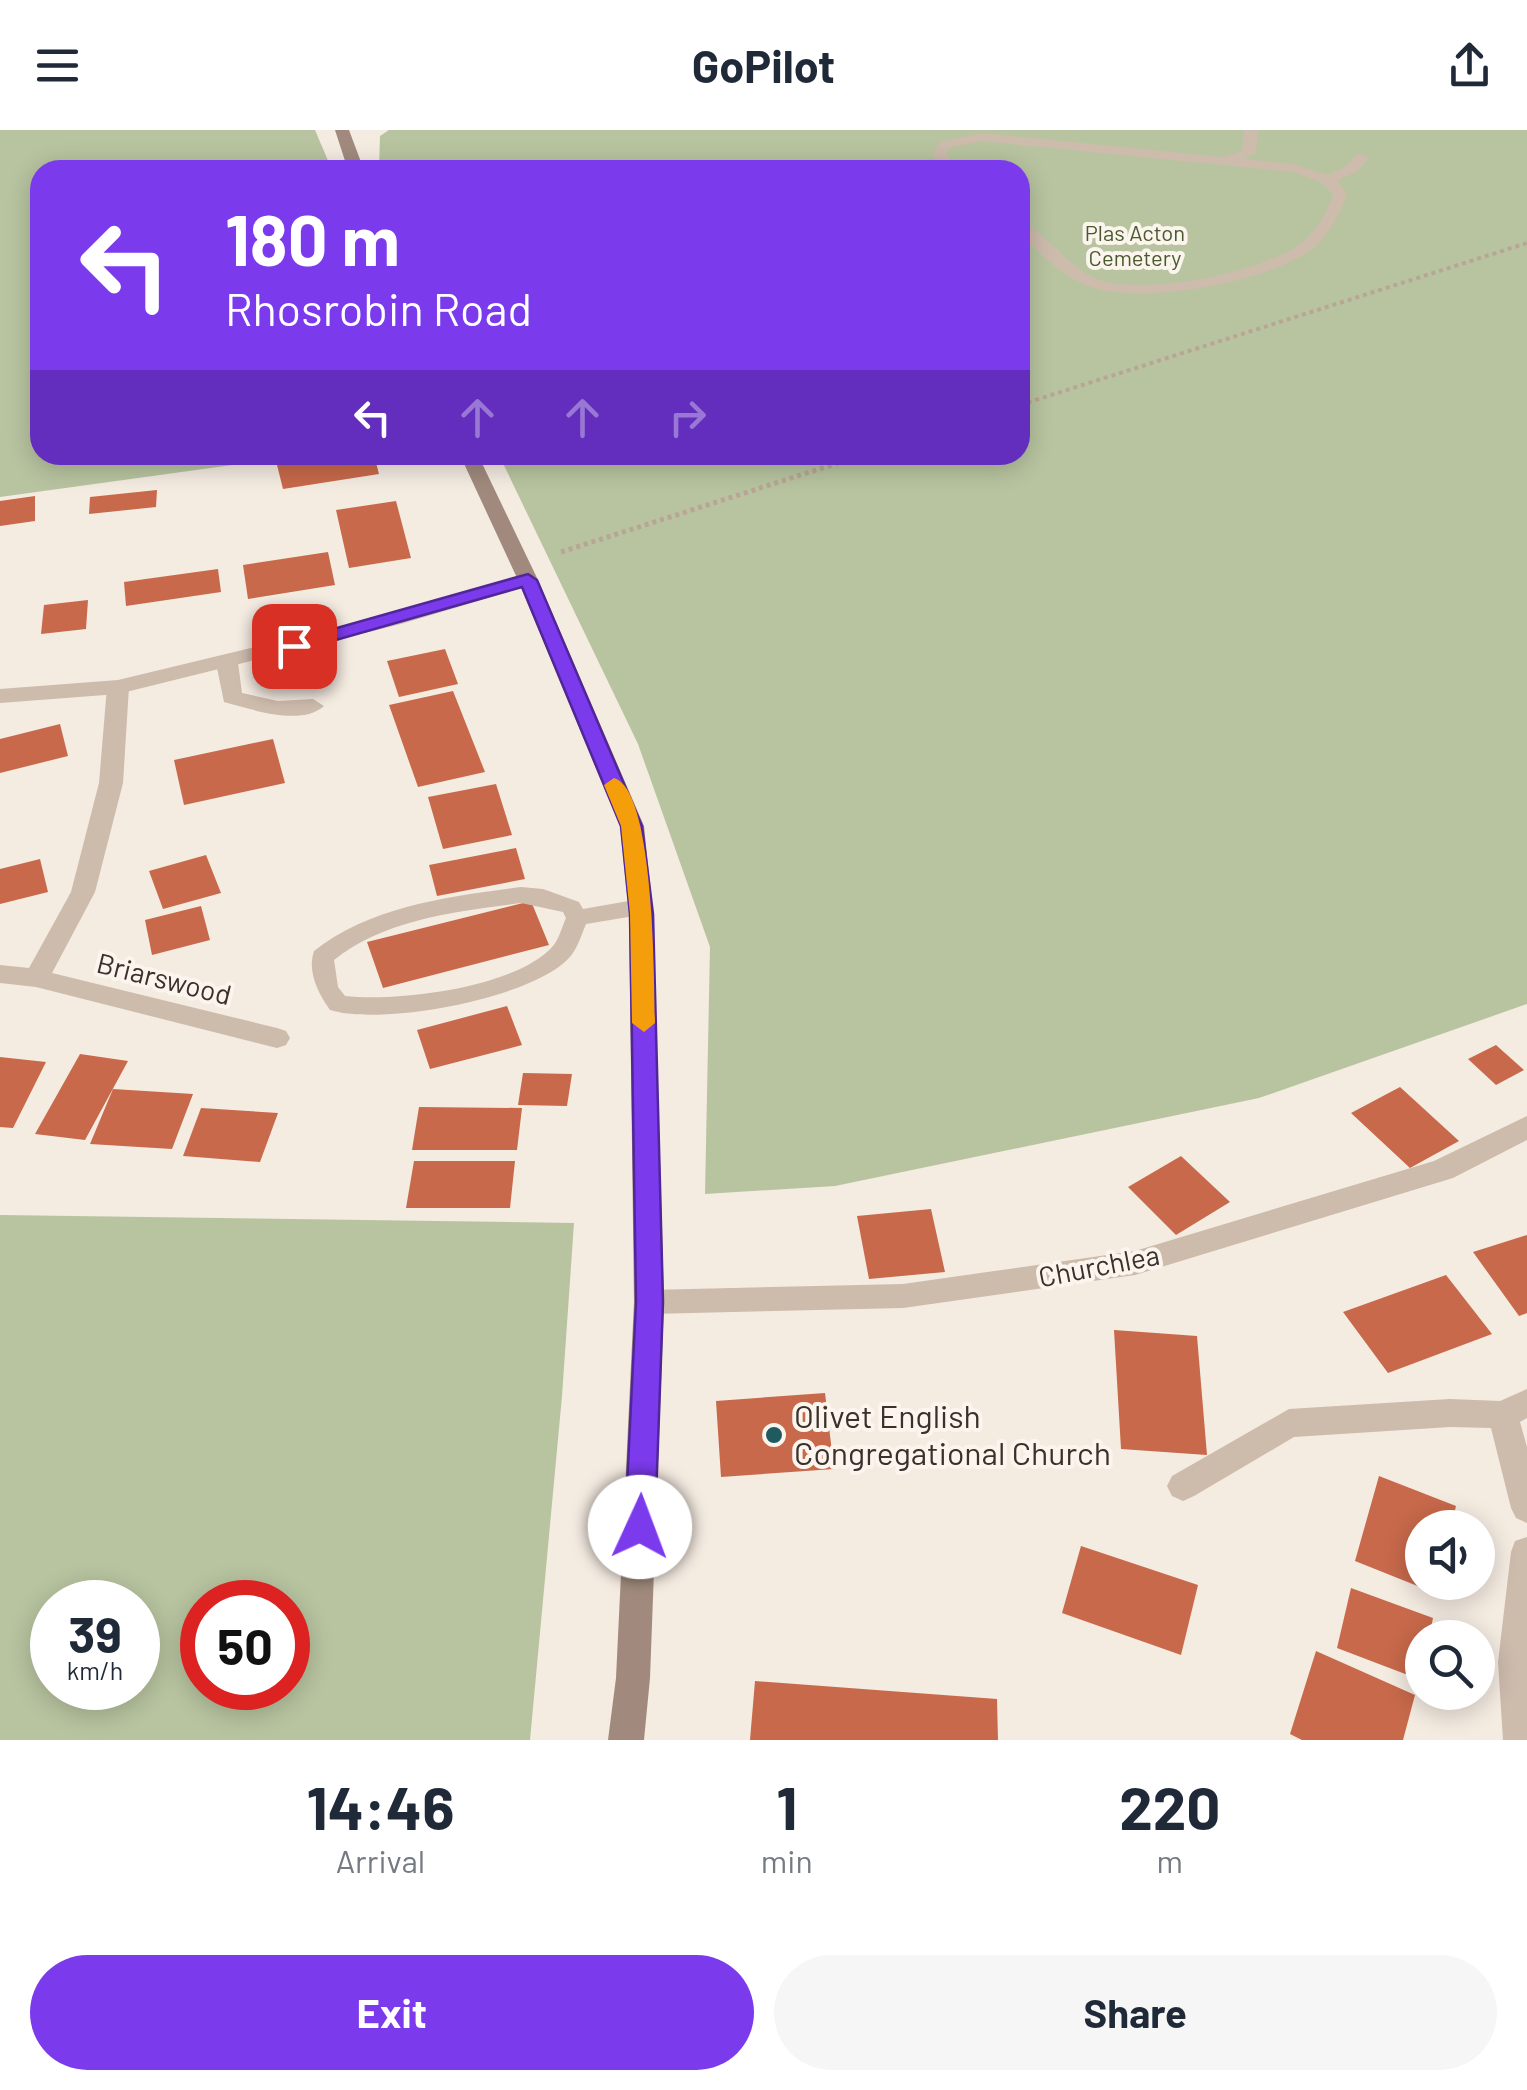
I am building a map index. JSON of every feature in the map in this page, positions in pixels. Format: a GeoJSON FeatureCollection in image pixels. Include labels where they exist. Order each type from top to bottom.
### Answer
{"type":"FeatureCollection","features":[{"type":"Feature","properties":{"kind":"main road"},"geometry":{"type":"LineString","coordinates":[[342,130],[352,160]]}},
{"type":"Feature","properties":{"kind":"main road"},"geometry":{"type":"LineString","coordinates":[[474,465],[528,580],[632,826],[640,907],[649,1302],[633,1678],[626,1740]]}},
{"type":"Feature","properties":{"kind":"street"},"geometry":{"type":"LineString","coordinates":[[0,696],[118,688],[227,664],[528,580]]}},
{"type":"Feature","properties":{"kind":"street"},"geometry":{"type":"LineString","coordinates":[[227,664],[232,697],[278,708],[313,706]]}},
{"type":"Feature","properties":{"kind":"street"},"geometry":{"type":"LineString","coordinates":[[36,978],[83,892],[111,783],[118,688]]}},
{"type":"Feature","properties":{"kind":"street","name":"Briarswood"},"geometry":{"type":"LineString","coordinates":[[0,974],[36,978],[278,1038]]}},
{"type":"Feature","properties":{"kind":"street","name":"Churchlea"},"geometry":{"type":"LineString","coordinates":[[649,1302],[903,1296],[1135,1264],[1443,1170],[1527,1126]]}},
{"type":"Feature","properties":{"kind":"street"},"geometry":{"type":"LineString","coordinates":[[1184,1486],[1289,1422],[1515,1409],[1527,1508]]}},
{"type":"Feature","properties":{"kind":"street"},"geometry":{"type":"LineString","coordinates":[[1521,1740],[1515,1662],[1527,1552]]}},
{"type":"Feature","properties":{"kind":"lane"},"geometry":{"type":"LineString","coordinates":[[1223,161],[1248,154],[1251,130]]}},
{"type":"Feature","properties":{"kind":"lane"},"geometry":{"type":"LineString","coordinates":[[945,160],[940,156],[944,145],[959,138],[982,136],[1293,168],[1328,180],[1340,194],[1315,238],[1302,249],[1278,260],[1170,290],[1138,292],[1101,286],[1077,276],[1030,235]]}},
{"type":"Feature","properties":{"kind":"lane"},"geometry":{"type":"LineString","coordinates":[[1328,180],[1363,158]]}},
{"type":"Feature","properties":{"kind":"lane"},"geometry":{"type":"LineString","coordinates":[[521,895],[543,897],[571,908],[576,918],[562,950],[539,970],[504,984],[428,1000],[354,1008],[338,1004],[326,988],[322,957],[332,946],[360,931],[473,901],[521,895]]}},
{"type":"Feature","properties":{"kind":"lane"},"geometry":{"type":"LineString","coordinates":[[576,918],[640,907]]}},
{"type":"Feature","properties":{"kind":"path"},"geometry":{"type":"LineString","coordinates":[[1030,402],[1527,243]]}},
{"type":"Feature","properties":{"kind":"path"},"geometry":{"type":"LineString","coordinates":[[560,552],[832,465]]}},
{"type":"Feature","properties":{"kind":"green space"},"geometry":{"type":"Polygon","coordinates":[[[0,130],[315,130],[328,160],[30,160],[30,465],[232,465],[0,497],[0,130]]]}},
{"type":"Feature","properties":{"kind":"green space","name":"Plas Acton Cemetery"},"geometry":{"type":"Polygon","coordinates":[[[389,130],[1527,130],[1527,1004],[1259,1098],[835,1186],[705,1194],[710,947],[638,744],[504,465],[1030,465],[1030,160],[379,160],[380,136],[389,130]]]}},
{"type":"Feature","properties":{"kind":"green space"},"geometry":{"type":"Polygon","coordinates":[[[0,1215],[574,1223],[530,1740],[0,1740],[0,1215]]]}},
{"type":"Feature","properties":{"kind":"building"},"geometry":{"type":"Polygon","coordinates":[[[277,465],[377,465],[379,474],[283,489],[277,465]]]}},
{"type":"Feature","properties":{"kind":"building"},"geometry":{"type":"Polygon","coordinates":[[[157,490],[156,507],[89,514],[90,497],[157,490]]]}},
{"type":"Feature","properties":{"kind":"building"},"geometry":{"type":"Polygon","coordinates":[[[35,496],[35,521],[0,526],[0,501],[35,496]]]}},
{"type":"Feature","properties":{"kind":"building"},"geometry":{"type":"Polygon","coordinates":[[[396,501],[411,558],[349,568],[336,510],[396,501]]]}},
{"type":"Feature","properties":{"kind":"building"},"geometry":{"type":"Polygon","coordinates":[[[328,552],[335,585],[248,599],[243,565],[328,552]]]}},
{"type":"Feature","properties":{"kind":"building"},"geometry":{"type":"Polygon","coordinates":[[[218,569],[221,592],[126,606],[124,582],[218,569]]]}},
{"type":"Feature","properties":{"kind":"building"},"geometry":{"type":"Polygon","coordinates":[[[88,600],[86,629],[41,634],[44,605],[88,600]]]}},
{"type":"Feature","properties":{"kind":"building"},"geometry":{"type":"Polygon","coordinates":[[[445,649],[458,684],[399,697],[387,661],[445,649]]]}},
{"type":"Feature","properties":{"kind":"building"},"geometry":{"type":"Polygon","coordinates":[[[453,691],[485,772],[418,787],[389,705],[453,691]]]}},
{"type":"Feature","properties":{"kind":"building"},"geometry":{"type":"Polygon","coordinates":[[[60,724],[68,756],[0,773],[0,739],[60,724]]]}},
{"type":"Feature","properties":{"kind":"building"},"geometry":{"type":"Polygon","coordinates":[[[273,739],[285,783],[184,805],[174,760],[273,739]]]}},
{"type":"Feature","properties":{"kind":"building"},"geometry":{"type":"Polygon","coordinates":[[[496,784],[512,835],[443,849],[428,797],[496,784]]]}},
{"type":"Feature","properties":{"kind":"building"},"geometry":{"type":"Polygon","coordinates":[[[516,848],[525,879],[437,896],[429,865],[516,848]]]}},
{"type":"Feature","properties":{"kind":"building"},"geometry":{"type":"Polygon","coordinates":[[[206,855],[221,893],[163,909],[149,871],[206,855]]]}},
{"type":"Feature","properties":{"kind":"building"},"geometry":{"type":"Polygon","coordinates":[[[40,859],[48,892],[0,904],[0,869],[40,859]]]}},
{"type":"Feature","properties":{"kind":"building"},"geometry":{"type":"Polygon","coordinates":[[[531,901],[549,945],[383,988],[367,942],[531,901]]]}},
{"type":"Feature","properties":{"kind":"building"},"geometry":{"type":"Polygon","coordinates":[[[201,906],[210,940],[152,955],[145,920],[201,906]]]}},
{"type":"Feature","properties":{"kind":"building"},"geometry":{"type":"Polygon","coordinates":[[[507,1006],[522,1045],[430,1069],[417,1030],[507,1006]]]}},
{"type":"Feature","properties":{"kind":"building"},"geometry":{"type":"Polygon","coordinates":[[[1496,1045],[1524,1070],[1496,1085],[1468,1059],[1496,1045]]]}},
{"type":"Feature","properties":{"kind":"building"},"geometry":{"type":"Polygon","coordinates":[[[80,1054],[128,1061],[85,1140],[35,1134],[80,1054]]]}},
{"type":"Feature","properties":{"kind":"building"},"geometry":{"type":"Polygon","coordinates":[[[0,1057],[46,1062],[13,1128],[0,1127],[0,1057]]]}},
{"type":"Feature","properties":{"kind":"building"},"geometry":{"type":"Polygon","coordinates":[[[523,1073],[572,1074],[567,1106],[518,1105],[523,1073]]]}},
{"type":"Feature","properties":{"kind":"building"},"geometry":{"type":"Polygon","coordinates":[[[1400,1087],[1459,1141],[1410,1168],[1351,1113],[1400,1087]]]}},
{"type":"Feature","properties":{"kind":"building"},"geometry":{"type":"Polygon","coordinates":[[[113,1089],[193,1094],[172,1149],[90,1144],[113,1089]]]}},
{"type":"Feature","properties":{"kind":"building"},"geometry":{"type":"Polygon","coordinates":[[[419,1107],[522,1108],[517,1150],[412,1150],[419,1107]]]}},
{"type":"Feature","properties":{"kind":"building"},"geometry":{"type":"Polygon","coordinates":[[[201,1108],[278,1113],[260,1162],[183,1156],[201,1108]]]}},
{"type":"Feature","properties":{"kind":"building"},"geometry":{"type":"Polygon","coordinates":[[[1181,1156],[1230,1202],[1176,1235],[1128,1187],[1181,1156]]]}},
{"type":"Feature","properties":{"kind":"building"},"geometry":{"type":"Polygon","coordinates":[[[414,1161],[515,1161],[510,1208],[406,1208],[414,1161]]]}},
{"type":"Feature","properties":{"kind":"building"},"geometry":{"type":"Polygon","coordinates":[[[931,1209],[945,1272],[869,1279],[857,1216],[931,1209]]]}},
{"type":"Feature","properties":{"kind":"building"},"geometry":{"type":"Polygon","coordinates":[[[1527,1235],[1527,1313],[1519,1316],[1473,1252],[1527,1235]]]}},
{"type":"Feature","properties":{"kind":"building"},"geometry":{"type":"Polygon","coordinates":[[[1446,1275],[1492,1334],[1388,1373],[1343,1312],[1446,1275]]]}},
{"type":"Feature","properties":{"kind":"building"},"geometry":{"type":"Polygon","coordinates":[[[1114,1330],[1197,1336],[1207,1455],[1121,1449],[1114,1330]]]}},
{"type":"Feature","properties":{"kind":"building","name":"Olivet English Congregational Church"},"geometry":{"type":"Polygon","coordinates":[[[825,1393],[834,1469],[721,1477],[716,1401],[825,1393]]]}},
{"type":"Feature","properties":{"kind":"building"},"geometry":{"type":"Polygon","coordinates":[[[1379,1476],[1456,1506],[1455,1510],[1405,1510],[1405,1581],[1355,1561],[1379,1476]]]}},
{"type":"Feature","properties":{"kind":"building"},"geometry":{"type":"Polygon","coordinates":[[[1081,1546],[1198,1585],[1181,1655],[1062,1613],[1081,1546]]]}},
{"type":"Feature","properties":{"kind":"building"},"geometry":{"type":"Polygon","coordinates":[[[1351,1588],[1433,1618],[1405,1620],[1405,1674],[1337,1648],[1351,1588]]]}},
{"type":"Feature","properties":{"kind":"building"},"geometry":{"type":"Polygon","coordinates":[[[1316,1651],[1405,1691],[1405,1710],[1411,1710],[1403,1740],[1302,1740],[1290,1734],[1316,1651]]]}},
{"type":"Feature","properties":{"kind":"building"},"geometry":{"type":"Polygon","coordinates":[[[755,1681],[997,1699],[998,1740],[750,1740],[755,1681]]]}},
{"type":"Feature","properties":{"kind":"slow traffic"},"geometry":{"type":"LineString","coordinates":[[614,785],[632,826],[641,914],[644,1023]]}},
{"type":"Feature","properties":{"kind":"place","name":"Olivet English Congregational Church"},"geometry":{"type":"Point","coordinates":[774,1435]}},
{"type":"Feature","properties":{"kind":"route"},"geometry":{"type":"LineString","coordinates":[[294,646],[528,580],[632,826],[641,914],[649,1302],[640,1527]]}}]}
